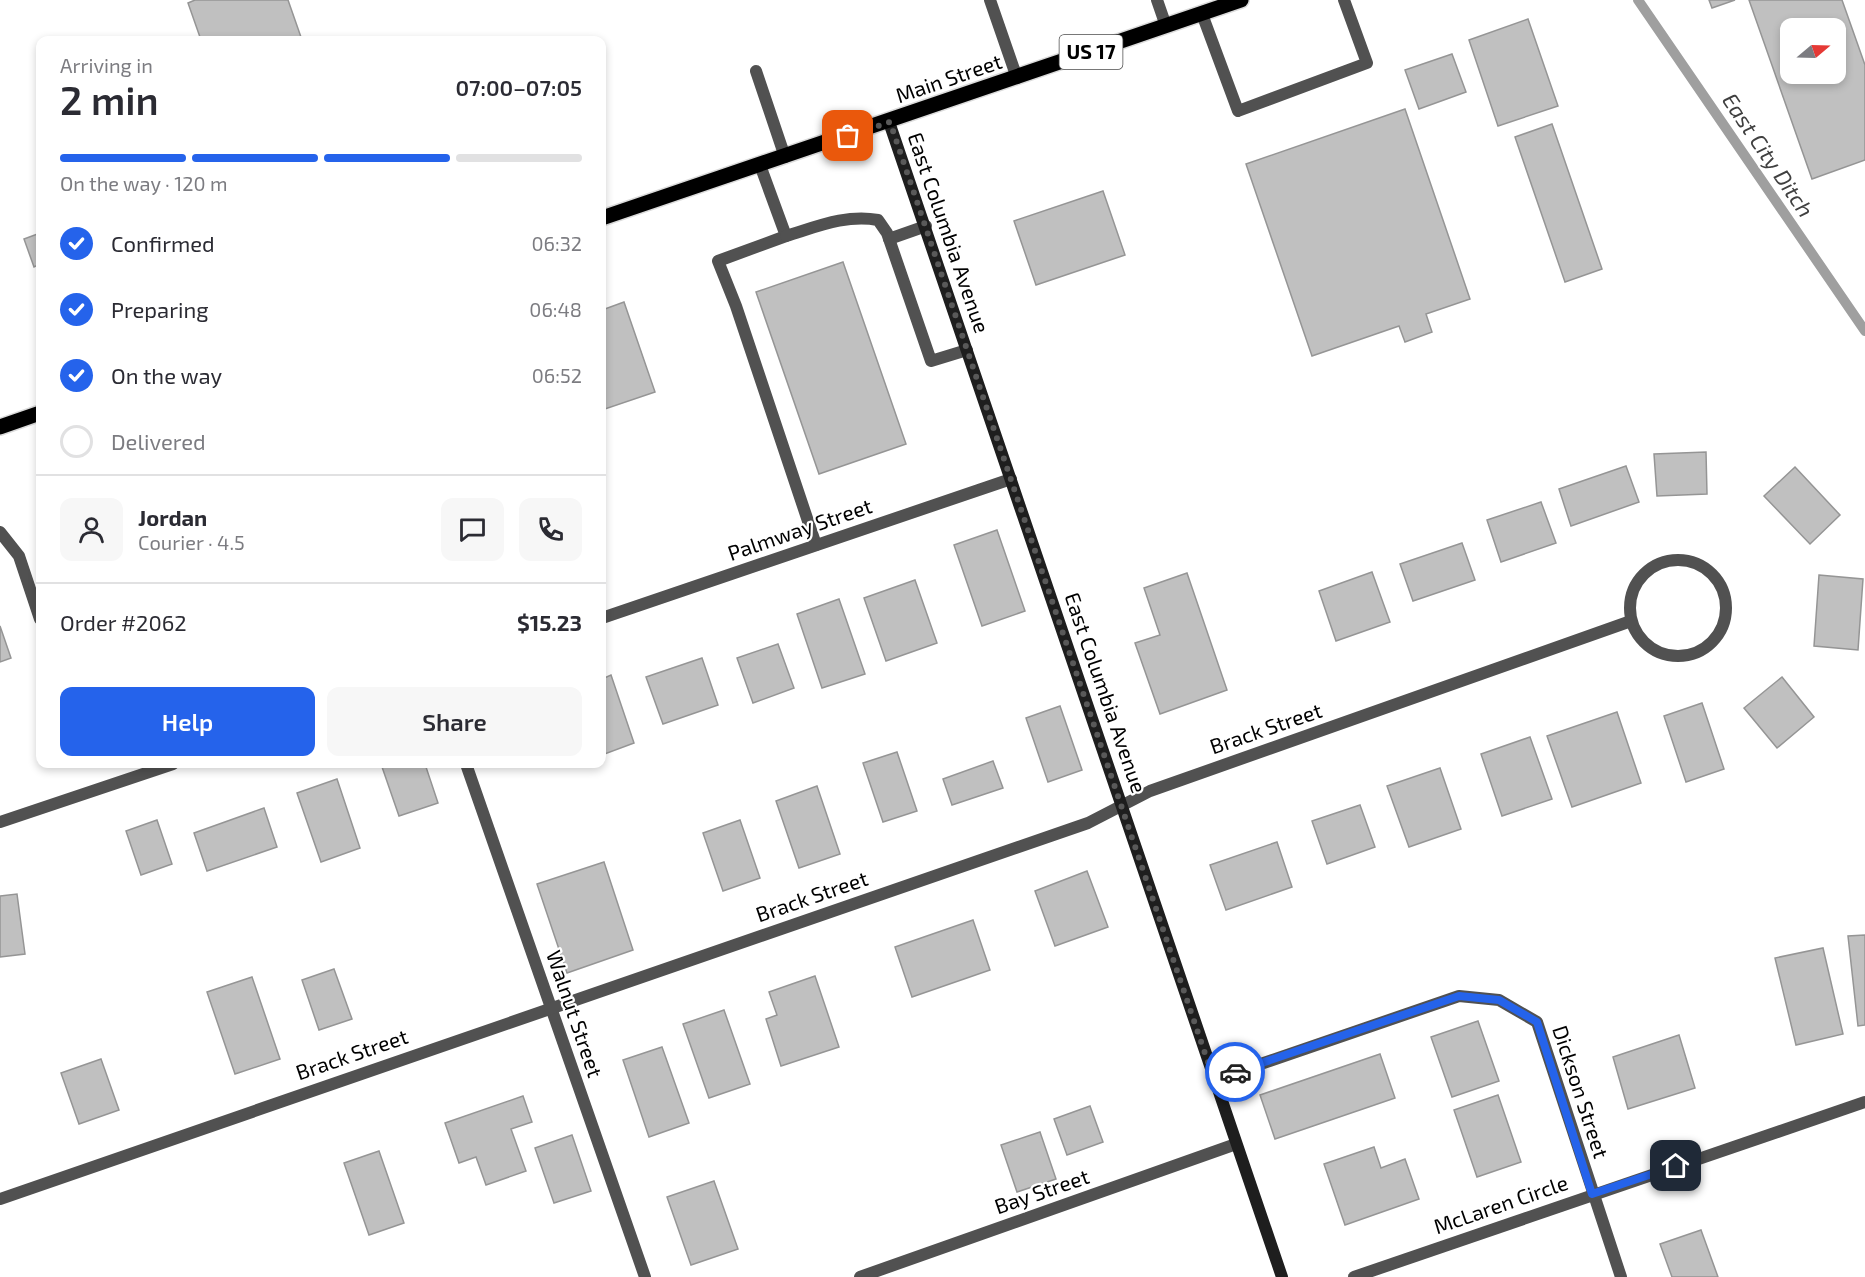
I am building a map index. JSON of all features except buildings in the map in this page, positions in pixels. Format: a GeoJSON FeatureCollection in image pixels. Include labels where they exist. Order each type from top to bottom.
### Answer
{"type":"FeatureCollection","features":[{"type":"Feature","properties":{"kind":"main road","name":"Main Street"},"geometry":{"type":"LineString","coordinates":[[606,217],[890,122],[1231,2]]}},
{"type":"Feature","properties":{"kind":"main road"},"geometry":{"type":"LineString","coordinates":[[0,427],[36,414]]}},
{"type":"Feature","properties":{"kind":"street"},"geometry":{"type":"LineString","coordinates":[[990,0],[1017,78]]}},
{"type":"Feature","properties":{"kind":"street"},"geometry":{"type":"LineString","coordinates":[[1157,0],[1166,26]]}},
{"type":"Feature","properties":{"kind":"street"},"geometry":{"type":"LineString","coordinates":[[1202,14],[1238,111],[1367,63],[1344,0]]}},
{"type":"Feature","properties":{"kind":"street"},"geometry":{"type":"LineString","coordinates":[[756,71],[785,157]]}},
{"type":"Feature","properties":{"kind":"street","name":"East Columbia Avenue"},"geometry":{"type":"LineString","coordinates":[[890,122],[1282,1277]]}},
{"type":"Feature","properties":{"kind":"street"},"geometry":{"type":"LineString","coordinates":[[760,165],[786,236]]}},
{"type":"Feature","properties":{"kind":"street"},"geometry":{"type":"LineString","coordinates":[[816,545],[736,306],[718,261],[786,236],[840,220],[862,217],[878,220],[889,239],[931,361],[968,350]]}},
{"type":"Feature","properties":{"kind":"street"},"geometry":{"type":"LineString","coordinates":[[889,239],[926,226]]}},
{"type":"Feature","properties":{"kind":"street","name":"Palmway Street"},"geometry":{"type":"LineString","coordinates":[[606,617],[1011,479]]}},
{"type":"Feature","properties":{"kind":"street"},"geometry":{"type":"LineString","coordinates":[[0,531],[19,556],[36,608]]}},
{"type":"Feature","properties":{"kind":"street"},"geometry":{"type":"LineString","coordinates":[[1671,560],[1687,560],[1702,566],[1714,576],[1723,591],[1726,606],[1724,621],[1717,636],[1693,654],[1677,656],[1655,650],[1638,634],[1631,621],[1629,604],[1634,588],[1642,575],[1655,565],[1671,560]]}},
{"type":"Feature","properties":{"kind":"street","name":"Brack Street"},"geometry":{"type":"LineString","coordinates":[[0,1199],[1088,823],[1150,790],[1631,621]]}},
{"type":"Feature","properties":{"kind":"street"},"geometry":{"type":"LineString","coordinates":[[0,822],[161,768]]}},
{"type":"Feature","properties":{"kind":"street","name":"Walnut Street"},"geometry":{"type":"LineString","coordinates":[[467,768],[645,1277]]}},
{"type":"Feature","properties":{"kind":"street","name":"Dickson Street"},"geometry":{"type":"LineString","coordinates":[[1214,1080],[1459,996],[1499,1000],[1537,1022],[1621,1277]]}},
{"type":"Feature","properties":{"kind":"street","name":"McLaren Circle"},"geometry":{"type":"LineString","coordinates":[[1354,1277],[1865,1102]]}},
{"type":"Feature","properties":{"kind":"street","name":"Bay Street"},"geometry":{"type":"LineString","coordinates":[[860,1277],[1236,1144]]}},
{"type":"Feature","properties":{"kind":"waterway","name":"East City Ditch"},"geometry":{"type":"LineString","coordinates":[[1638,0],[1865,331]]}},
{"type":"Feature","properties":{"kind":"way so far"},"geometry":{"type":"LineString","coordinates":[[848,136],[890,122],[1214,1080],[1235,1072]]}},
{"type":"Feature","properties":{"kind":"route"},"geometry":{"type":"LineString","coordinates":[[1235,1072],[1459,996],[1499,1000],[1537,1022],[1592,1194],[1676,1166]]}}]}
